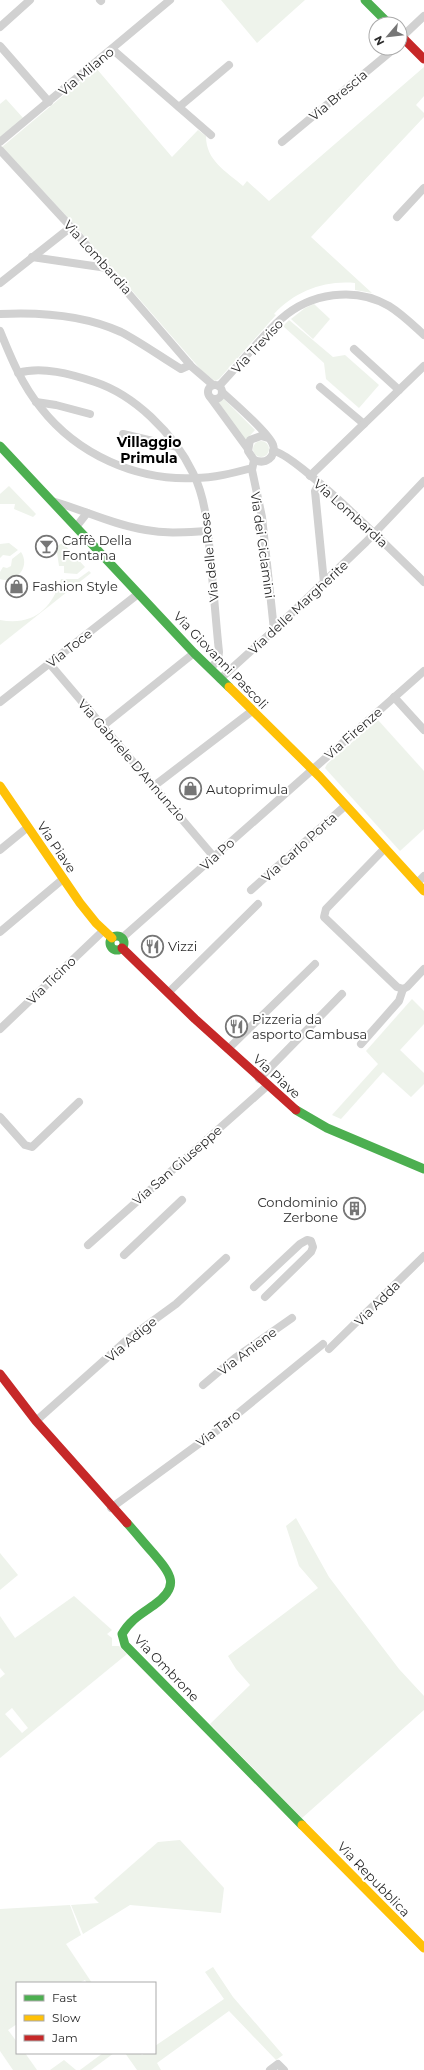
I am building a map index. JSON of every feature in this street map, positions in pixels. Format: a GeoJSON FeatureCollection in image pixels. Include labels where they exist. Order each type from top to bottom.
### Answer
{"type":"FeatureCollection","features":[{"type":"Feature","properties":{"kind":"street"},"geometry":{"type":"LineString","coordinates":[[0,27],[30,0]]}},
{"type":"Feature","properties":{"kind":"street","name":"Via Milano"},"geometry":{"type":"LineString","coordinates":[[0,142],[50,102],[170,0]]}},
{"type":"Feature","properties":{"kind":"street"},"geometry":{"type":"LineString","coordinates":[[365,0],[381,16]]}},
{"type":"Feature","properties":{"kind":"street"},"geometry":{"type":"LineString","coordinates":[[408,31],[424,16]]}},
{"type":"Feature","properties":{"kind":"street"},"geometry":{"type":"LineString","coordinates":[[408,44],[424,59]]}},
{"type":"Feature","properties":{"kind":"street"},"geometry":{"type":"LineString","coordinates":[[0,46],[50,102]]}},
{"type":"Feature","properties":{"kind":"street"},"geometry":{"type":"LineString","coordinates":[[112,49],[211,135]]}},
{"type":"Feature","properties":{"kind":"street","name":"Via Brescia"},"geometry":{"type":"LineString","coordinates":[[282,142],[385,56]]}},
{"type":"Feature","properties":{"kind":"street"},"geometry":{"type":"LineString","coordinates":[[179,107],[229,65]]}},
{"type":"Feature","properties":{"kind":"street","name":"Via Lombardia"},"geometry":{"type":"LineString","coordinates":[[0,150],[71,226],[191,366],[210,396],[248,449],[253,464]]}},
{"type":"Feature","properties":{"kind":"street"},"geometry":{"type":"LineString","coordinates":[[397,217],[424,188]]}},
{"type":"Feature","properties":{"kind":"street"},"geometry":{"type":"LineString","coordinates":[[0,283],[71,226]]}},
{"type":"Feature","properties":{"kind":"street"},"geometry":{"type":"LineString","coordinates":[[32,256],[107,268]]}},
{"type":"Feature","properties":{"kind":"street","name":"Via Treviso"},"geometry":{"type":"LineString","coordinates":[[218,388],[282,318],[317,298],[332,295],[355,295],[375,299],[390,306],[424,335]]}},
{"type":"Feature","properties":{"kind":"street"},"geometry":{"type":"LineString","coordinates":[[0,314],[40,314],[88,321],[127,336],[181,369],[191,366]]}},
{"type":"Feature","properties":{"kind":"street"},"geometry":{"type":"LineString","coordinates":[[0,331],[18,373],[36,402],[52,422],[68,437],[81,446],[110,461],[144,473],[195,478],[224,475],[265,461],[271,456],[274,450]]}},
{"type":"Feature","properties":{"kind":"street"},"geometry":{"type":"LineString","coordinates":[[354,349],[399,390]]}},
{"type":"Feature","properties":{"kind":"street","name":"Via Lombardia"},"geometry":{"type":"LineString","coordinates":[[191,366],[218,388],[268,438],[273,445],[274,450],[284,454],[310,476],[374,533],[424,582]]}},
{"type":"Feature","properties":{"kind":"street"},"geometry":{"type":"LineString","coordinates":[[310,476],[424,366]]}},
{"type":"Feature","properties":{"kind":"street","name":"Via delle Rose"},"geometry":{"type":"LineString","coordinates":[[18,373],[33,370],[48,371],[88,380],[109,388],[123,395],[148,414],[178,447],[195,478],[204,509],[208,531],[219,652],[218,660],[210,669]]}},
{"type":"Feature","properties":{"kind":"street"},"geometry":{"type":"LineString","coordinates":[[320,387],[364,424]]}},
{"type":"Feature","properties":{"kind":"street"},"geometry":{"type":"LineString","coordinates":[[218,388],[219,398],[210,396],[208,389],[218,388]]}},
{"type":"Feature","properties":{"kind":"street"},"geometry":{"type":"LineString","coordinates":[[36,402],[56,405],[90,414]]}},
{"type":"Feature","properties":{"kind":"street"},"geometry":{"type":"LineString","coordinates":[[123,434],[178,447]]}},
{"type":"Feature","properties":{"kind":"street"},"geometry":{"type":"LineString","coordinates":[[248,449],[248,444],[253,438],[261,436],[268,438]]}},
{"type":"Feature","properties":{"kind":"street","name":"Via Giovanni Pascoli"},"geometry":{"type":"LineString","coordinates":[[0,446],[194,653],[312,769],[424,892]]}},
{"type":"Feature","properties":{"kind":"street","name":"Via dei Ciclamini"},"geometry":{"type":"LineString","coordinates":[[253,464],[262,513],[274,630]]}},
{"type":"Feature","properties":{"kind":"street","name":"Via delle Margherite"},"geometry":{"type":"LineString","coordinates":[[220,679],[324,583],[424,481]]}},
{"type":"Feature","properties":{"kind":"street"},"geometry":{"type":"LineString","coordinates":[[319,484],[315,493],[324,583]]}},
{"type":"Feature","properties":{"kind":"street"},"geometry":{"type":"LineString","coordinates":[[50,500],[109,521],[148,530],[174,533],[208,531]]}},
{"type":"Feature","properties":{"kind":"street"},"geometry":{"type":"LineString","coordinates":[[76,527],[87,513]]}},
{"type":"Feature","properties":{"kind":"street","name":"Via Toce"},"geometry":{"type":"LineString","coordinates":[[0,702],[138,594]]}},
{"type":"Feature","properties":{"kind":"street"},"geometry":{"type":"LineString","coordinates":[[103,726],[194,653]]}},
{"type":"Feature","properties":{"kind":"street","name":"Via Gabriele D'Annunzio"},"geometry":{"type":"LineString","coordinates":[[49,663],[214,856]]}},
{"type":"Feature","properties":{"kind":"street","name":"Via Firenze"},"geometry":{"type":"LineString","coordinates":[[312,769],[424,671]]}},
{"type":"Feature","properties":{"kind":"street","name":"Via Firenze"},"geometry":{"type":"LineString","coordinates":[[394,697],[424,730]]}},
{"type":"Feature","properties":{"kind":"street"},"geometry":{"type":"LineString","coordinates":[[154,786],[252,711]]}},
{"type":"Feature","properties":{"kind":"street","name":"Via Po"},"geometry":{"type":"LineString","coordinates":[[122,938],[312,769]]}},
{"type":"Feature","properties":{"kind":"street","name":"Via Piave"},"geometry":{"type":"LineString","coordinates":[[0,786],[102,931],[112,938],[110,943],[113,948],[118,950],[122,948],[228,1050],[292,1108],[319,1124],[424,1168]]}},
{"type":"Feature","properties":{"kind":"street","name":"Via Carlo Porta"},"geometry":{"type":"LineString","coordinates":[[251,890],[346,805]]}},
{"type":"Feature","properties":{"kind":"street"},"geometry":{"type":"LineString","coordinates":[[0,850],[28,827]]}},
{"type":"Feature","properties":{"kind":"street"},"geometry":{"type":"LineString","coordinates":[[385,848],[326,909],[324,917],[397,988],[403,989]]}},
{"type":"Feature","properties":{"kind":"street"},"geometry":{"type":"LineString","coordinates":[[417,883],[424,876]]}},
{"type":"Feature","properties":{"kind":"street"},"geometry":{"type":"LineString","coordinates":[[0,932],[64,879]]}},
{"type":"Feature","properties":{"kind":"street"},"geometry":{"type":"LineString","coordinates":[[168,993],[258,904]]}},
{"type":"Feature","properties":{"kind":"street","name":"Via Ticino"},"geometry":{"type":"LineString","coordinates":[[0,1029],[102,931]]}},
{"type":"Feature","properties":{"kind":"street"},"geometry":{"type":"LineString","coordinates":[[112,938],[117,936],[122,938],[124,943],[122,948]]}},
{"type":"Feature","properties":{"kind":"street"},"geometry":{"type":"LineString","coordinates":[[228,1050],[315,964]]}},
{"type":"Feature","properties":{"kind":"street"},"geometry":{"type":"LineString","coordinates":[[360,1044],[399,1001],[403,989],[407,987],[424,969]]}},
{"type":"Feature","properties":{"kind":"street"},"geometry":{"type":"LineString","coordinates":[[259,1079],[342,994]]}},
{"type":"Feature","properties":{"kind":"street","name":"Via San Giuseppe"},"geometry":{"type":"LineString","coordinates":[[88,1245],[267,1086]]}},
{"type":"Feature","properties":{"kind":"street"},"geometry":{"type":"LineString","coordinates":[[0,1117],[25,1145],[32,1147],[79,1102]]}},
{"type":"Feature","properties":{"kind":"street"},"geometry":{"type":"LineString","coordinates":[[124,1255],[182,1200]]}},
{"type":"Feature","properties":{"kind":"street"},"geometry":{"type":"LineString","coordinates":[[254,1287],[300,1244],[307,1240],[310,1241],[313,1247],[311,1252],[265,1297]]}},
{"type":"Feature","properties":{"kind":"street","name":"Via Adda"},"geometry":{"type":"LineString","coordinates":[[326,1347],[424,1256]]}},
{"type":"Feature","properties":{"kind":"street","name":"Via Adige"},"geometry":{"type":"LineString","coordinates":[[36,1421],[136,1332],[176,1304],[226,1258]]}},
{"type":"Feature","properties":{"kind":"street","name":"Via Aniene"},"geometry":{"type":"LineString","coordinates":[[203,1385],[235,1358],[292,1318]]}},
{"type":"Feature","properties":{"kind":"street","name":"Via Taro"},"geometry":{"type":"LineString","coordinates":[[111,1508],[326,1347]]}},
{"type":"Feature","properties":{"kind":"street","name":"Via Ombrone"},"geometry":{"type":"LineString","coordinates":[[0,1374],[36,1421],[111,1508],[169,1571],[172,1580],[170,1588],[164,1597],[132,1620],[124,1629],[122,1634],[125,1645],[323,1844]]}},
{"type":"Feature","properties":{"kind":"street","name":"Via Repubblica"},"geometry":{"type":"LineString","coordinates":[[323,1844],[424,1948]]}},
{"type":"Feature","properties":{"kind":"street"},"geometry":{"type":"LineString","coordinates":[[270,2070],[278,2064],[284,2070]]}},
{"type":"Feature","properties":{"kind":"shaded area"},"geometry":{"type":"Polygon","coordinates":[[[221,0],[305,0],[257,43],[221,0]]]}},
{"type":"Feature","properties":{"kind":"shaded area"},"geometry":{"type":"Polygon","coordinates":[[[424,67],[424,96],[416,105],[424,113],[424,117],[311,237],[372,293],[355,290],[355,283],[333,283],[322,285],[301,293],[282,306],[274,314],[276,315],[219,379],[215,381],[202,371],[73,223],[2,147],[96,68],[172,157],[198,130],[206,136],[209,152],[218,165],[243,186],[247,181],[269,201],[424,67]]]}},
{"type":"Feature","properties":{"kind":"shaded area"},"geometry":{"type":"Polygon","coordinates":[[[6,99],[24,119],[0,138],[0,104],[6,99]]]}},
{"type":"Feature","properties":{"kind":"shaded area"},"geometry":{"type":"Polygon","coordinates":[[[314,304],[330,319],[313,339],[291,319],[305,308],[314,304]]]}},
{"type":"Feature","properties":{"kind":"shaded area"},"geometry":{"type":"Polygon","coordinates":[[[289,320],[333,357],[345,355],[379,385],[359,408],[326,379],[324,363],[283,326],[289,320]]]}},
{"type":"Feature","properties":{"kind":"shaded area"},"geometry":{"type":"Polygon","coordinates":[[[223,398],[255,430],[245,441],[218,402],[223,398]]]}},
{"type":"Feature","properties":{"kind":"shaded area"},"geometry":{"type":"Polygon","coordinates":[[[258,441],[264,441],[269,446],[267,455],[264,457],[258,457],[253,452],[253,446],[258,441]]]}},
{"type":"Feature","properties":{"kind":"shaded area"},"geometry":{"type":"Polygon","coordinates":[[[9,486],[36,514],[33,517],[14,509],[15,504],[0,504],[0,494],[9,486]]]}},
{"type":"Feature","properties":{"kind":"shaded area"},"geometry":{"type":"Polygon","coordinates":[[[9,543],[18,550],[10,556],[3,555],[0,558],[0,544],[9,543]]]}},
{"type":"Feature","properties":{"kind":"shaded area"},"geometry":{"type":"Polygon","coordinates":[[[63,543],[85,567],[77,574],[64,573],[64,566],[59,566],[56,546],[63,543]]]}},
{"type":"Feature","properties":{"kind":"shaded area"},"geometry":{"type":"Polygon","coordinates":[[[21,552],[24,558],[24,563],[20,573],[11,579],[0,579],[0,572],[3,567],[7,568],[11,566],[12,559],[21,552]]]}},
{"type":"Feature","properties":{"kind":"shaded area"},"geometry":{"type":"Polygon","coordinates":[[[89,571],[91,573],[0,645],[0,620],[12,621],[31,618],[40,613],[46,607],[57,590],[61,579],[78,579],[89,571]]]}},
{"type":"Feature","properties":{"kind":"shaded area"},"geometry":{"type":"Polygon","coordinates":[[[378,720],[424,771],[424,829],[400,851],[325,768],[327,764],[378,720]]]}},
{"type":"Feature","properties":{"kind":"shaded area"},"geometry":{"type":"Polygon","coordinates":[[[412,999],[424,1011],[424,1024],[400,1050],[424,1073],[424,1084],[411,1097],[383,1072],[341,1119],[332,1115],[378,1064],[366,1051],[412,999]]]}},
{"type":"Feature","properties":{"kind":"shaded area"},"geometry":{"type":"Polygon","coordinates":[[[296,1518],[329,1577],[399,1669],[424,1696],[424,1710],[302,1818],[210,1724],[250,1685],[236,1669],[228,1656],[318,1588],[299,1566],[286,1526],[296,1518]]]}},
{"type":"Feature","properties":{"kind":"shaded area"},"geometry":{"type":"Polygon","coordinates":[[[0,1553],[18,1575],[0,1590],[0,1553]]]}},
{"type":"Feature","properties":{"kind":"shaded area"},"geometry":{"type":"Polygon","coordinates":[[[74,1596],[112,1630],[107,1634],[112,1638],[112,1646],[119,1646],[127,1654],[0,1758],[0,1678],[5,1674],[0,1668],[0,1616],[15,1638],[74,1596]],[[12,1708],[5,1714],[22,1733],[28,1728],[12,1708]]]}},
{"type":"Feature","properties":{"kind":"shaded area"},"geometry":{"type":"Polygon","coordinates":[[[180,1840],[224,1888],[221,1913],[130,1905],[83,1934],[71,1905],[99,1903],[94,1898],[158,1842],[180,1840]]]}},
{"type":"Feature","properties":{"kind":"shaded area"},"geometry":{"type":"Polygon","coordinates":[[[70,1905],[81,1935],[66,1944],[91,1982],[86,1982],[85,1980],[81,1982],[16,1982],[16,2025],[8,2030],[16,2041],[16,2054],[26,2054],[37,2070],[13,2070],[0,2051],[0,1909],[70,1905]]]}},
{"type":"Feature","properties":{"kind":"shaded area"},"geometry":{"type":"Polygon","coordinates":[[[213,1967],[233,1997],[283,2055],[276,2060],[229,2011],[157,2063],[161,2070],[137,2070],[126,2054],[156,2054],[156,2045],[224,1999],[205,1972],[213,1967]]]}},
{"type":"Feature","properties":{"kind":"shaded area"},"geometry":{"type":"Polygon","coordinates":[[[102,2054],[113,2054],[91,2070],[80,2070],[102,2054]]]}},
{"type":"Feature","properties":{"kind":"shaded area"},"geometry":{"type":"Polygon","coordinates":[[[64,2060],[76,2070],[50,2070],[64,2060]]]}},
{"type":"Feature","properties":{"kind":"traffic: fast"},"geometry":{"type":"LineString","coordinates":[[365,0],[381,16]]}},
{"type":"Feature","properties":{"kind":"traffic: fast"},"geometry":{"type":"LineString","coordinates":[[0,446],[194,653],[229,687]]}},
{"type":"Feature","properties":{"kind":"traffic: fast"},"geometry":{"type":"LineString","coordinates":[[117,936],[122,938],[124,943],[122,948],[117,950],[112,948],[110,943],[112,938],[117,936]]}},
{"type":"Feature","properties":{"kind":"traffic: fast"},"geometry":{"type":"LineString","coordinates":[[296,1110],[327,1128],[424,1169]]}},
{"type":"Feature","properties":{"kind":"traffic: fast"},"geometry":{"type":"LineString","coordinates":[[127,1523],[165,1567],[170,1580],[170,1586],[168,1592],[162,1598],[136,1618],[125,1629],[122,1634],[125,1645],[302,1825]]}},
{"type":"Feature","properties":{"kind":"traffic: slow"},"geometry":{"type":"LineString","coordinates":[[229,687],[320,777],[424,891]]}},
{"type":"Feature","properties":{"kind":"traffic: slow"},"geometry":{"type":"LineString","coordinates":[[0,786],[80,903],[96,923],[112,938]]}},
{"type":"Feature","properties":{"kind":"traffic: slow"},"geometry":{"type":"LineString","coordinates":[[302,1825],[424,1948]]}},
{"type":"Feature","properties":{"kind":"traffic: jam"},"geometry":{"type":"LineString","coordinates":[[408,43],[424,59]]}},
{"type":"Feature","properties":{"kind":"traffic: jam"},"geometry":{"type":"LineString","coordinates":[[122,948],[195,1019],[296,1110]]}},
{"type":"Feature","properties":{"kind":"traffic: jam"},"geometry":{"type":"LineString","coordinates":[[0,1374],[36,1421],[127,1523]]}},
{"type":"Feature","properties":{"kind":"place","name":"Caffè Della Fontana"},"geometry":{"type":"Point","coordinates":[47,547]}},
{"type":"Feature","properties":{"kind":"place","name":"Fashion Style"},"geometry":{"type":"Point","coordinates":[17,586]}},
{"type":"Feature","properties":{"kind":"place","name":"Autoprimula"},"geometry":{"type":"Point","coordinates":[190,789]}},
{"type":"Feature","properties":{"kind":"place","name":"Vizzi"},"geometry":{"type":"Point","coordinates":[153,946]}},
{"type":"Feature","properties":{"kind":"place","name":"Pizzeria da asporto Cambusa"},"geometry":{"type":"Point","coordinates":[236,1026]}},
{"type":"Feature","properties":{"kind":"place","name":"Condominio Zerbone"},"geometry":{"type":"Point","coordinates":[354,1209]}},
{"type":"Feature","properties":{"kind":"district","name":"Villaggio Primula"},"geometry":{"type":"Point","coordinates":[149,450]}}]}
